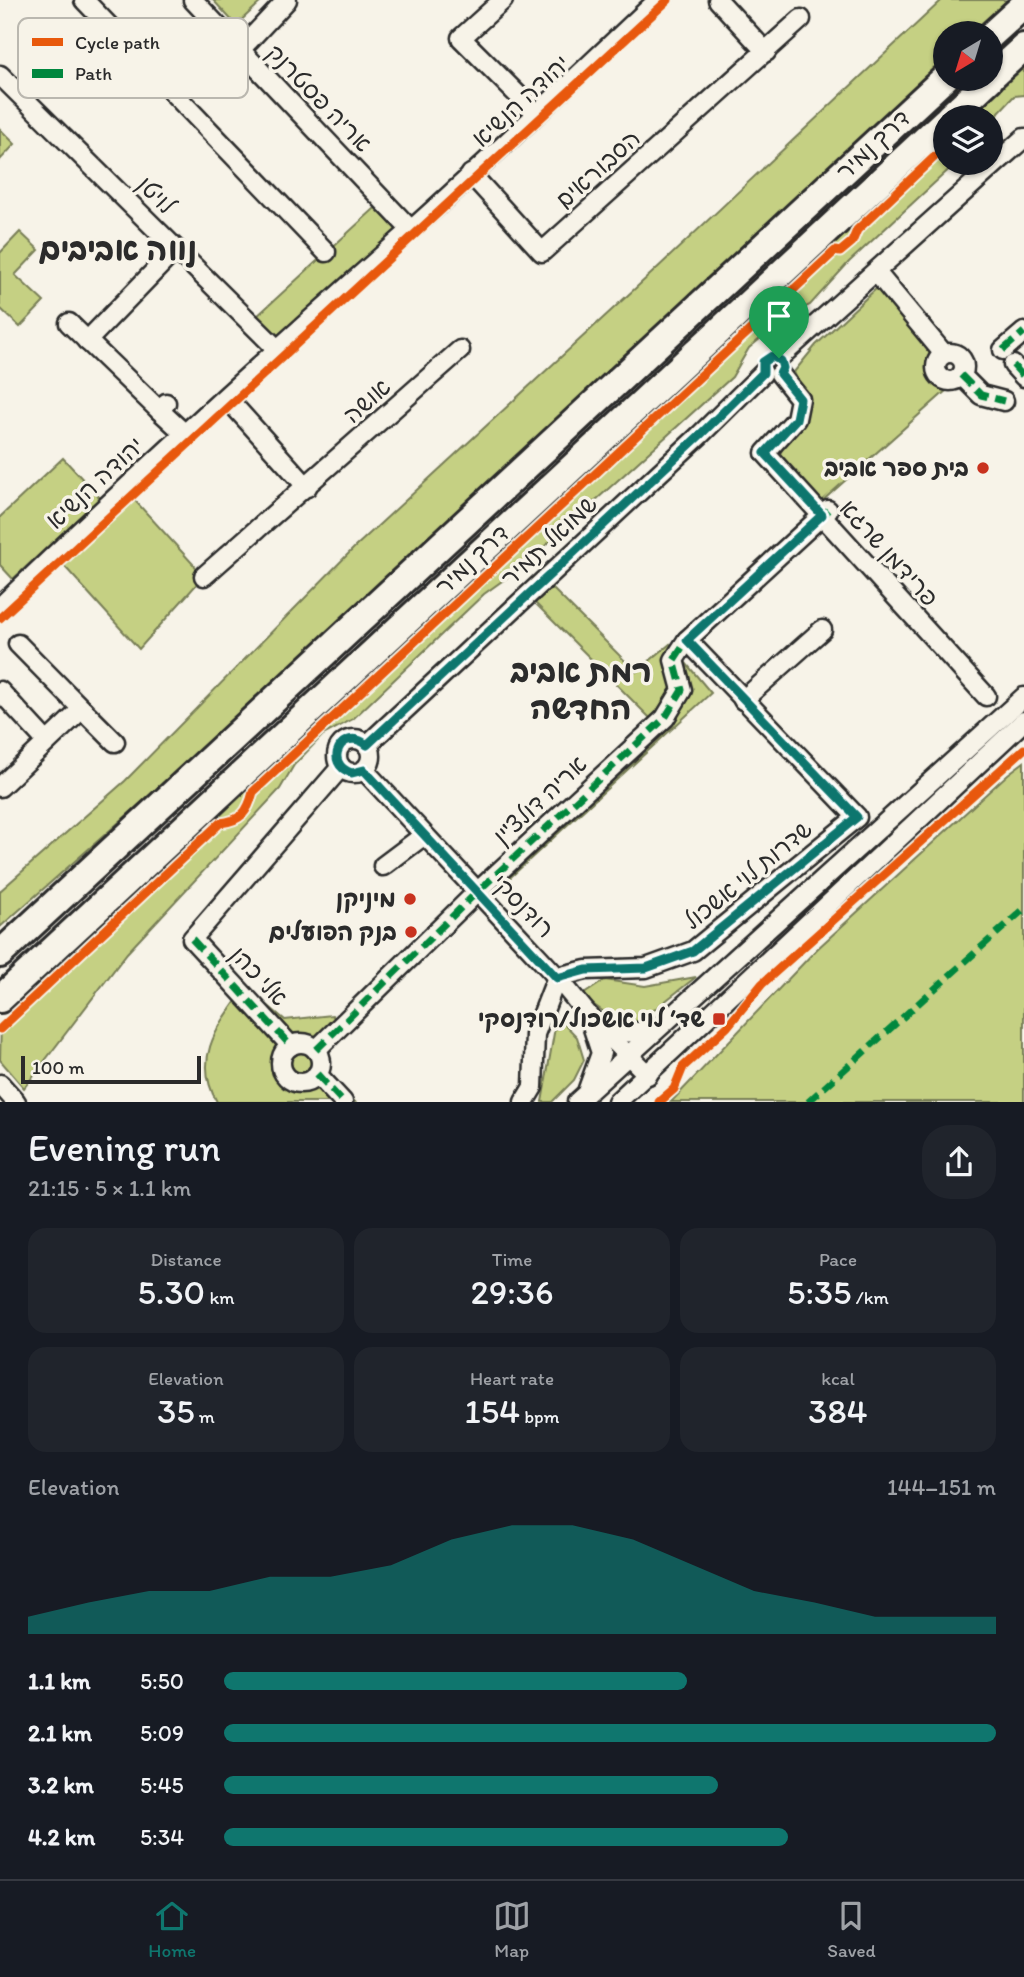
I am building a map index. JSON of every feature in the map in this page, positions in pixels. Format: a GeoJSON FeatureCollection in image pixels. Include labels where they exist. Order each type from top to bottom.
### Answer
{"type":"FeatureCollection","features":[{"type":"Feature","properties":{"kind":"highway"},"geometry":{"type":"LineString","coordinates":[[1003,24],[1024,5]]}},
{"type":"Feature","properties":{"kind":"highway","name":"דרך נמיר"},"geometry":{"type":"LineString","coordinates":[[1003,67],[1024,47]]}},
{"type":"Feature","properties":{"kind":"highway","name":"דרך נמיר"},"geometry":{"type":"LineString","coordinates":[[3,950],[933,89]]}},
{"type":"Feature","properties":{"kind":"highway","name":"דרך נמיר"},"geometry":{"type":"LineString","coordinates":[[962,105],[977,91]]}},
{"type":"Feature","properties":{"kind":"highway","name":"דרך נמיר"},"geometry":{"type":"LineString","coordinates":[[0,999],[933,132]]}},
{"type":"Feature","properties":{"kind":"street"},"geometry":{"type":"LineString","coordinates":[[84,0],[101,18]]}},
{"type":"Feature","properties":{"kind":"street","name":"אריה פסטרנק"},"geometry":{"type":"LineString","coordinates":[[193,0],[210,18]]}},
{"type":"Feature","properties":{"kind":"street"},"geometry":{"type":"LineString","coordinates":[[248,41],[287,0]]}},
{"type":"Feature","properties":{"kind":"street"},"geometry":{"type":"LineString","coordinates":[[503,0],[461,38],[536,113]]}},
{"type":"Feature","properties":{"kind":"street","name":"יהודה הנשיא"},"geometry":{"type":"LineString","coordinates":[[0,607],[658,0]]}},
{"type":"Feature","properties":{"kind":"street"},"geometry":{"type":"LineString","coordinates":[[718,0],[766,52]]}},
{"type":"Feature","properties":{"kind":"street","name":"הסבוראים"},"geometry":{"type":"LineString","coordinates":[[471,174],[542,252],[802,19]]}},
{"type":"Feature","properties":{"kind":"street","name":"אריה פסטרנק"},"geometry":{"type":"LineString","coordinates":[[248,58],[411,230]]}},
{"type":"Feature","properties":{"kind":"street","name":"לויטן"},"geometry":{"type":"LineString","coordinates":[[0,75],[18,93]]}},
{"type":"Feature","properties":{"kind":"street","name":"לויטן"},"geometry":{"type":"LineString","coordinates":[[23,98],[277,349]]}},
{"type":"Feature","properties":{"kind":"street"},"geometry":{"type":"LineString","coordinates":[[178,98],[326,253]]}},
{"type":"Feature","properties":{"kind":"street","name":"שמואל תמיר"},"geometry":{"type":"LineString","coordinates":[[367,745],[1024,138]]}},
{"type":"Feature","properties":{"kind":"street"},"geometry":{"type":"LineString","coordinates":[[87,341],[176,249]]}},
{"type":"Feature","properties":{"kind":"street"},"geometry":{"type":"LineString","coordinates":[[876,272],[944,354],[953,353],[961,358],[964,367],[961,375],[981,395],[1004,401]]}},
{"type":"Feature","properties":{"kind":"street"},"geometry":{"type":"LineString","coordinates":[[69,323],[163,405],[185,434]]}},
{"type":"Feature","properties":{"kind":"street"},"geometry":{"type":"LineString","coordinates":[[1014,364],[1024,332]]}},
{"type":"Feature","properties":{"kind":"street","name":"אושה"},"geometry":{"type":"LineString","coordinates":[[204,576],[460,350]]}},
{"type":"Feature","properties":{"kind":"street","name":"פרידמן שרגא"},"geometry":{"type":"LineString","coordinates":[[774,368],[800,399],[796,419],[765,453],[825,513],[986,696]]}},
{"type":"Feature","properties":{"kind":"street"},"geometry":{"type":"LineString","coordinates":[[226,397],[307,487]]}},
{"type":"Feature","properties":{"kind":"street","name":"אריה דולצ'ין"},"geometry":{"type":"LineString","coordinates":[[316,1050],[476,893],[665,718],[682,690],[674,660],[687,640],[825,513]]}},
{"type":"Feature","properties":{"kind":"street"},"geometry":{"type":"LineString","coordinates":[[687,640],[743,700],[822,630]]}},
{"type":"Feature","properties":{"kind":"street"},"geometry":{"type":"LineString","coordinates":[[19,644],[115,742]]}},
{"type":"Feature","properties":{"kind":"street"},"geometry":{"type":"LineString","coordinates":[[0,691],[47,742]]}},
{"type":"Feature","properties":{"kind":"street","name":"שדרות לוי אשכול"},"geometry":{"type":"LineString","coordinates":[[582,1098],[1024,697]]}},
{"type":"Feature","properties":{"kind":"street","name":"שדרות לוי אשכול"},"geometry":{"type":"LineString","coordinates":[[557,978],[586,970],[646,968],[693,951],[857,817],[743,700]]}},
{"type":"Feature","properties":{"kind":"street"},"geometry":{"type":"LineString","coordinates":[[0,787],[82,709]]}},
{"type":"Feature","properties":{"kind":"street"},"geometry":{"type":"LineString","coordinates":[[617,1102],[1024,721]]}},
{"type":"Feature","properties":{"kind":"street"},"geometry":{"type":"LineString","coordinates":[[356,739],[367,745],[371,761],[364,770],[352,773],[341,767],[337,756],[341,745],[356,739]]}},
{"type":"Feature","properties":{"kind":"street","name":"אלי כהן"},"geometry":{"type":"LineString","coordinates":[[291,1046],[192,939],[341,767]]}},
{"type":"Feature","properties":{"kind":"street","name":"רודנסקי"},"geometry":{"type":"LineString","coordinates":[[364,770],[589,1016],[648,1075]]}},
{"type":"Feature","properties":{"kind":"street"},"geometry":{"type":"LineString","coordinates":[[383,866],[423,836]]}},
{"type":"Feature","properties":{"kind":"street"},"geometry":{"type":"LineString","coordinates":[[524,1102],[533,1087],[535,1034],[557,978]]}},
{"type":"Feature","properties":{"kind":"street"},"geometry":{"type":"LineString","coordinates":[[589,1016],[619,1033],[654,1031]]}},
{"type":"Feature","properties":{"kind":"street"},"geometry":{"type":"LineString","coordinates":[[582,1098],[601,1053],[589,1016]]}},
{"type":"Feature","properties":{"kind":"street"},"geometry":{"type":"LineString","coordinates":[[308,1044],[316,1050],[321,1064],[317,1074],[306,1082],[287,1076],[282,1067],[282,1059],[291,1046],[308,1044]]}},
{"type":"Feature","properties":{"kind":"street"},"geometry":{"type":"LineString","coordinates":[[317,1074],[343,1102]]}},
{"type":"Feature","properties":{"kind":"street"},"geometry":{"type":"LineString","coordinates":[[0,1084],[16,1102]]}},
{"type":"Feature","properties":{"kind":"green space"},"geometry":{"type":"Polygon","coordinates":[[[213,0],[263,0],[244,18],[230,18],[213,0]]]}},
{"type":"Feature","properties":{"kind":"green space"},"geometry":{"type":"Polygon","coordinates":[[[942,0],[1017,0],[994,21],[933,21],[933,77],[392,582],[0,927],[0,891],[125,781],[355,547],[942,0]]]}},
{"type":"Feature","properties":{"kind":"green space"},"geometry":{"type":"Polygon","coordinates":[[[1024,65],[1024,95],[1014,96],[1003,108],[1003,105],[981,105],[996,91],[1003,91],[1003,84],[1024,65]]]}},
{"type":"Feature","properties":{"kind":"green space"},"geometry":{"type":"Polygon","coordinates":[[[0,129],[15,144],[0,160],[0,129]]]}},
{"type":"Feature","properties":{"kind":"green space"},"geometry":{"type":"Polygon","coordinates":[[[933,150],[933,175],[943,175],[849,262],[810,305],[789,315],[749,348],[732,377],[523,566],[484,594],[353,719],[323,735],[294,765],[280,789],[127,953],[24,1088],[0,1060],[1,1022],[719,346],[933,150]]]}},
{"type":"Feature","properties":{"kind":"green space"},"geometry":{"type":"Polygon","coordinates":[[[375,208],[397,229],[278,340],[256,317],[375,208]]]}},
{"type":"Feature","properties":{"kind":"green space"},"geometry":{"type":"Polygon","coordinates":[[[20,232],[39,250],[15,275],[44,302],[20,327],[0,308],[0,253],[20,232]]]}},
{"type":"Feature","properties":{"kind":"green space"},"geometry":{"type":"Polygon","coordinates":[[[879,286],[933,346],[929,365],[935,384],[948,389],[821,502],[780,454],[788,436],[805,420],[805,398],[794,372],[816,345],[879,286]]]}},
{"type":"Feature","properties":{"kind":"green space"},"geometry":{"type":"Polygon","coordinates":[[[63,458],[100,498],[13,579],[0,565],[0,517],[63,458]]]}},
{"type":"Feature","properties":{"kind":"green space"},"geometry":{"type":"Polygon","coordinates":[[[129,494],[204,576],[139,649],[57,558],[129,494]]]}},
{"type":"Feature","properties":{"kind":"green space"},"geometry":{"type":"Polygon","coordinates":[[[552,588],[636,672],[670,644],[711,693],[500,887],[486,874],[651,719],[535,603],[552,588]]]}},
{"type":"Feature","properties":{"kind":"green space"},"geometry":{"type":"Polygon","coordinates":[[[1024,762],[1024,1102],[671,1102],[817,949],[1024,762]]]}},
{"type":"Feature","properties":{"kind":"green space"},"geometry":{"type":"Polygon","coordinates":[[[696,977],[636,1024],[607,1014],[581,996],[605,980],[645,986],[696,977]]]}},
{"type":"Feature","properties":{"kind":"green space"},"geometry":{"type":"Polygon","coordinates":[[[246,987],[285,1020],[332,1015],[346,1031],[323,1055],[328,1072],[355,1102],[217,1102],[207,1070],[208,1055],[219,1028],[246,987]]]}},
{"type":"Feature","properties":{"kind":"green space"},"geometry":{"type":"Polygon","coordinates":[[[557,1016],[577,1037],[584,1060],[574,1080],[552,1102],[542,1102],[557,1016]]]}},
{"type":"Feature","properties":{"kind":"marked path"},"geometry":{"type":"LineString","coordinates":[[1003,350],[1024,332]]}},
{"type":"Feature","properties":{"kind":"marked path"},"geometry":{"type":"LineString","coordinates":[[1013,365],[1024,377]]}},
{"type":"Feature","properties":{"kind":"marked path"},"geometry":{"type":"LineString","coordinates":[[961,375],[981,395],[1004,401]]}},
{"type":"Feature","properties":{"kind":"marked path"},"geometry":{"type":"LineString","coordinates":[[316,1050],[476,893],[665,718],[682,690],[674,660],[687,640],[828,510]]}},
{"type":"Feature","properties":{"kind":"marked path"},"geometry":{"type":"LineString","coordinates":[[808,1102],[1024,909]]}},
{"type":"Feature","properties":{"kind":"marked path"},"geometry":{"type":"LineString","coordinates":[[192,939],[291,1046]]}},
{"type":"Feature","properties":{"kind":"marked path"},"geometry":{"type":"LineString","coordinates":[[317,1074],[343,1102]]}},
{"type":"Feature","properties":{"kind":"cycle path"},"geometry":{"type":"LineString","coordinates":[[0,618],[668,0]]}},
{"type":"Feature","properties":{"kind":"cycle path"},"geometry":{"type":"LineString","coordinates":[[0,1029],[220,823],[243,814],[253,792],[835,251],[840,252],[852,242],[857,230],[933,158]]}},
{"type":"Feature","properties":{"kind":"cycle path"},"geometry":{"type":"LineString","coordinates":[[659,1102],[674,1089],[683,1067],[727,1027],[762,984],[1024,749]]}},
{"type":"Feature","properties":{"kind":"place","name":"בית ספר אביב"},"geometry":{"type":"Point","coordinates":[983,468]}},
{"type":"Feature","properties":{"kind":"place","name":"מיניקן"},"geometry":{"type":"Point","coordinates":[410,899]}},
{"type":"Feature","properties":{"kind":"place","name":"בנק הפועלים"},"geometry":{"type":"Point","coordinates":[411,932]}},
{"type":"Feature","properties":{"kind":"place","name":"שד׳ לוי אשכול/רודנסקי"},"geometry":{"type":"Point","coordinates":[719,1019]}},
{"type":"Feature","properties":{"kind":"district","name":"נווה אביבים"},"geometry":{"type":"Point","coordinates":[118,249]}},
{"type":"Feature","properties":{"kind":"district","name":"רמת אביב החדשה"},"geometry":{"type":"Point","coordinates":[581,690]}},
{"type":"Feature","properties":{"kind":"route"},"geometry":{"type":"LineString","coordinates":[[772,356],[779,358],[783,364],[780,374],[800,399],[796,419],[765,453],[822,515],[687,640],[776,736],[857,817],[693,951],[646,968],[586,970],[557,978],[364,770],[352,773],[341,767],[338,750],[345,741],[351,739],[367,745],[700,435],[763,373],[762,365],[765,359],[772,356]]}}]}
